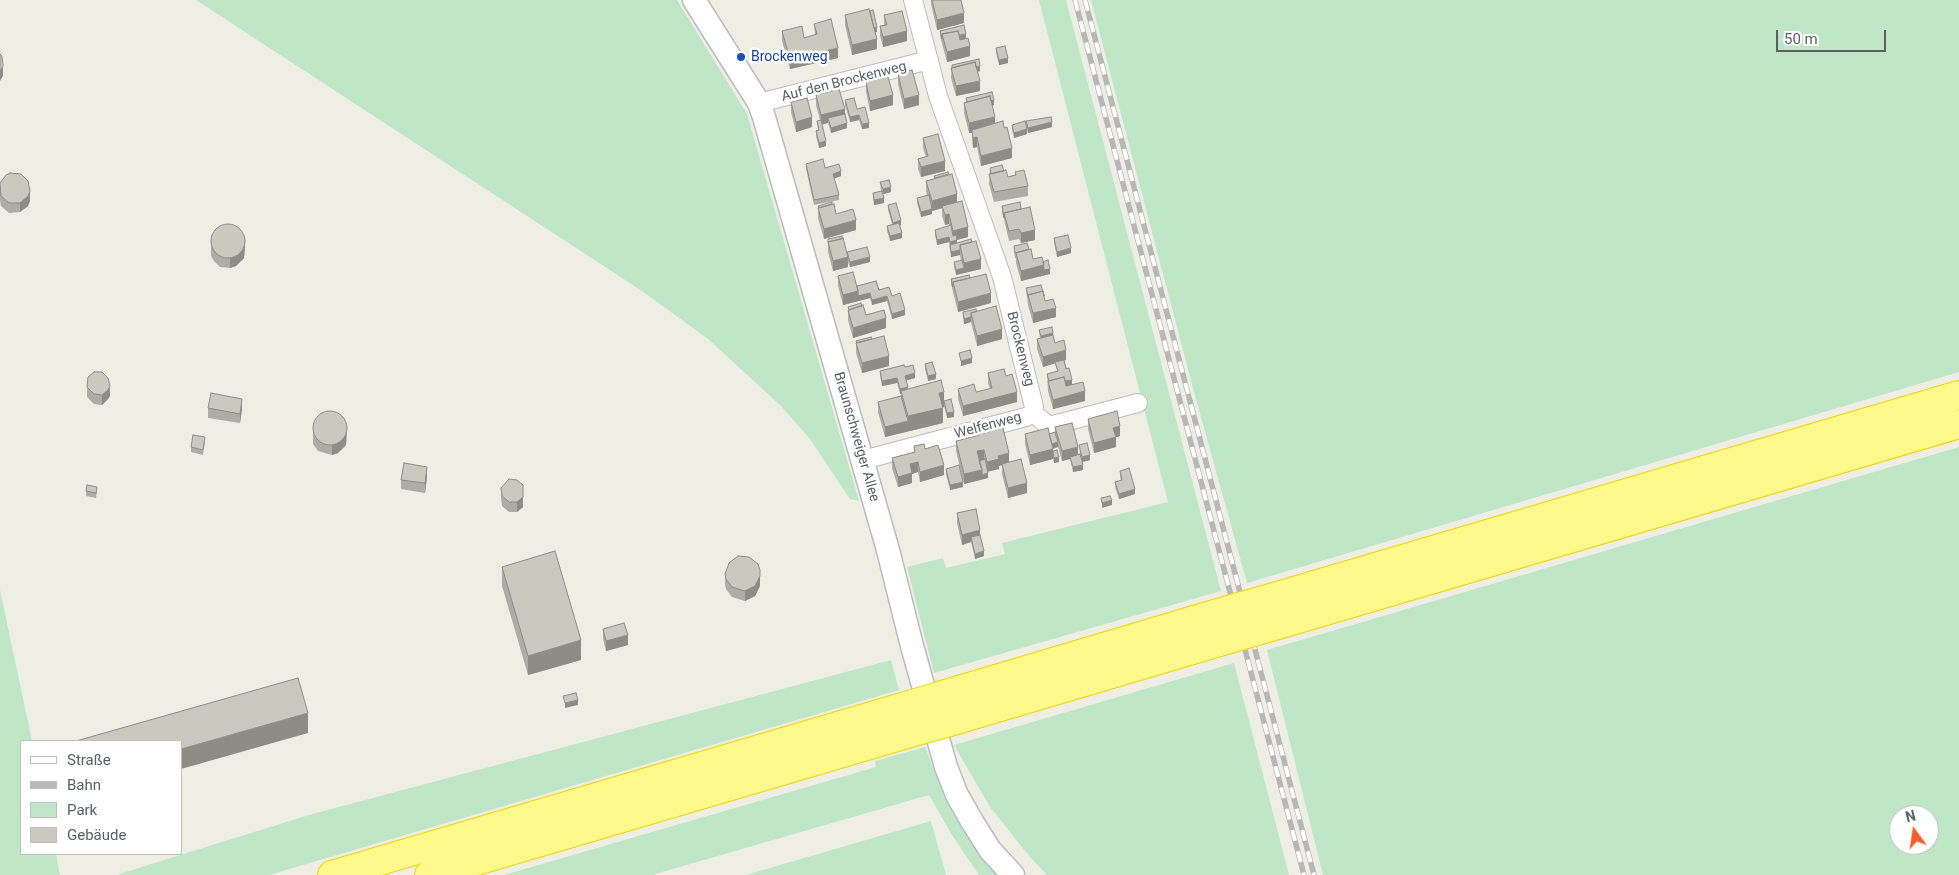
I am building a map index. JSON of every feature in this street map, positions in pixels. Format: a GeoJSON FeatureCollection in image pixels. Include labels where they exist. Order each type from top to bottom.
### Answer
{"type":"FeatureCollection","features":[{"type":"Feature","properties":{"kind":"highway"},"geometry":{"type":"LineString","coordinates":[[332,875],[1959,395]]}},
{"type":"Feature","properties":{"kind":"highway"},"geometry":{"type":"LineString","coordinates":[[429,875],[1959,424]]}},
{"type":"Feature","properties":{"kind":"street","name":"Braunschweiger Allee"},"geometry":{"type":"LineString","coordinates":[[694,0],[759,104],[863,460],[946,767],[957,795],[973,823],[990,850],[1012,875]]}},
{"type":"Feature","properties":{"kind":"street","name":"Brockenweg"},"geometry":{"type":"LineString","coordinates":[[913,0],[938,96],[1002,277],[1034,407],[1032,412]]}},
{"type":"Feature","properties":{"kind":"street","name":"Auf den Brockenweg"},"geometry":{"type":"LineString","coordinates":[[759,104],[928,60]]}},
{"type":"Feature","properties":{"kind":"street","name":"Welfenweg"},"geometry":{"type":"LineString","coordinates":[[863,460],[1026,417],[1032,412],[1049,426],[1138,403]]}},
{"type":"Feature","properties":{"kind":"green space"},"geometry":{"type":"Polygon","coordinates":[[[196,0],[677,0],[747,114],[859,501],[850,499],[810,439],[781,406],[708,339],[642,291],[196,0]]]}},
{"type":"Feature","properties":{"kind":"green space"},"geometry":{"type":"Polygon","coordinates":[[[1039,0],[1066,0],[1221,591],[934,673],[907,567],[943,558],[946,568],[1005,554],[1002,543],[1168,502],[1039,0]]]}},
{"type":"Feature","properties":{"kind":"green space"},"geometry":{"type":"Polygon","coordinates":[[[1091,0],[1959,0],[1959,372],[1247,583],[1194,392],[1091,0]]]}},
{"type":"Feature","properties":{"kind":"green space"},"geometry":{"type":"Polygon","coordinates":[[[1959,447],[1959,875],[1323,875],[1267,650],[1959,447]]]}},
{"type":"Feature","properties":{"kind":"green space"},"geometry":{"type":"Polygon","coordinates":[[[0,590],[32,740],[20,740],[20,855],[56,855],[60,875],[0,875],[0,590]]]}},
{"type":"Feature","properties":{"kind":"green space"},"geometry":{"type":"Polygon","coordinates":[[[891,660],[899,690],[269,875],[116,875],[309,815],[891,660]]]}},
{"type":"Feature","properties":{"kind":"green space"},"geometry":{"type":"Polygon","coordinates":[[[1234,663],[1289,875],[1047,875],[990,807],[954,745],[1234,663]]]}},
{"type":"Feature","properties":{"kind":"green space"},"geometry":{"type":"Polygon","coordinates":[[[925,747],[945,798],[953,805],[1002,875],[979,875],[952,835],[929,795],[652,875],[504,875],[876,767],[875,761],[925,747]]]}},
{"type":"Feature","properties":{"kind":"green space"},"geometry":{"type":"Polygon","coordinates":[[[931,821],[946,875],[746,875],[931,821]]]}},
{"type":"Feature","properties":{"kind":"building"},"geometry":{"type":"Polygon","coordinates":[[[932,0],[961,0],[964,13],[937,20],[932,0]]]}},
{"type":"Feature","properties":{"kind":"building"},"geometry":{"type":"Polygon","coordinates":[[[869,9],[877,39],[852,45],[845,15],[869,9]]]}},
{"type":"Feature","properties":{"kind":"building"},"geometry":{"type":"Polygon","coordinates":[[[873,10],[877,27],[874,28],[870,11],[873,10]]]}},
{"type":"Feature","properties":{"kind":"building"},"geometry":{"type":"Polygon","coordinates":[[[902,11],[907,31],[883,37],[880,26],[887,25],[884,15],[902,11]]]}},
{"type":"Feature","properties":{"kind":"building"},"geometry":{"type":"Polygon","coordinates":[[[831,19],[838,48],[790,59],[782,31],[802,26],[804,38],[817,34],[814,24],[831,19]]]}},
{"type":"Feature","properties":{"kind":"building"},"geometry":{"type":"Polygon","coordinates":[[[964,25],[966,34],[959,35],[958,31],[942,34],[942,39],[940,31],[964,25]]]}},
{"type":"Feature","properties":{"kind":"building"},"geometry":{"type":"Polygon","coordinates":[[[958,31],[960,40],[968,38],[970,46],[947,52],[942,34],[958,31]]]}},
{"type":"Feature","properties":{"kind":"building"},"geometry":{"type":"Polygon","coordinates":[[[1005,46],[1008,58],[999,60],[996,48],[1005,46]]]}},
{"type":"Feature","properties":{"kind":"building"},"geometry":{"type":"Polygon","coordinates":[[[0,54],[3,66],[0,72],[0,54]]]}},
{"type":"Feature","properties":{"kind":"building"},"geometry":{"type":"Polygon","coordinates":[[[979,59],[980,66],[976,67],[975,62],[952,68],[952,65],[979,59]]]}},
{"type":"Feature","properties":{"kind":"building"},"geometry":{"type":"Polygon","coordinates":[[[975,62],[980,81],[956,86],[951,68],[975,62]]]}},
{"type":"Feature","properties":{"kind":"building"},"geometry":{"type":"Polygon","coordinates":[[[912,70],[919,95],[904,99],[898,74],[912,70]]]}},
{"type":"Feature","properties":{"kind":"building"},"geometry":{"type":"Polygon","coordinates":[[[888,77],[893,95],[870,101],[866,82],[888,77]]]}},
{"type":"Feature","properties":{"kind":"building"},"geometry":{"type":"Polygon","coordinates":[[[839,89],[845,109],[821,115],[816,95],[839,89]]]}},
{"type":"Feature","properties":{"kind":"building"},"geometry":{"type":"Polygon","coordinates":[[[992,92],[994,100],[991,101],[990,96],[967,102],[966,98],[992,92]]]}},
{"type":"Feature","properties":{"kind":"building"},"geometry":{"type":"Polygon","coordinates":[[[990,96],[995,117],[969,123],[964,103],[990,96]]]}},
{"type":"Feature","properties":{"kind":"building"},"geometry":{"type":"Polygon","coordinates":[[[807,98],[812,117],[796,122],[791,102],[807,98]]]}},
{"type":"Feature","properties":{"kind":"building"},"geometry":{"type":"Polygon","coordinates":[[[854,98],[857,109],[865,107],[869,123],[862,124],[859,115],[850,117],[845,100],[854,98]]]}},
{"type":"Feature","properties":{"kind":"building"},"geometry":{"type":"Polygon","coordinates":[[[845,114],[847,123],[831,128],[828,118],[845,114]]]}},
{"type":"Feature","properties":{"kind":"building"},"geometry":{"type":"Polygon","coordinates":[[[1051,117],[1052,122],[1028,128],[1026,121],[1051,117]]]}},
{"type":"Feature","properties":{"kind":"building"},"geometry":{"type":"Polygon","coordinates":[[[821,120],[826,141],[819,143],[816,131],[819,130],[817,121],[821,120]]]}},
{"type":"Feature","properties":{"kind":"building"},"geometry":{"type":"Polygon","coordinates":[[[1003,121],[1004,128],[1007,127],[1012,148],[981,156],[977,137],[973,138],[972,130],[1003,121]]]}},
{"type":"Feature","properties":{"kind":"building"},"geometry":{"type":"Polygon","coordinates":[[[1025,121],[1027,129],[1014,133],[1012,125],[1025,121]]]}},
{"type":"Feature","properties":{"kind":"building"},"geometry":{"type":"Polygon","coordinates":[[[938,134],[945,161],[921,167],[918,159],[928,156],[923,138],[938,134]]]}},
{"type":"Feature","properties":{"kind":"building"},"geometry":{"type":"Polygon","coordinates":[[[823,159],[825,168],[839,164],[841,171],[833,174],[839,195],[814,200],[806,164],[823,159]]]}},
{"type":"Feature","properties":{"kind":"building"},"geometry":{"type":"Polygon","coordinates":[[[1002,165],[1004,171],[991,174],[990,168],[1002,165]]]}},
{"type":"Feature","properties":{"kind":"building"},"geometry":{"type":"Polygon","coordinates":[[[1006,170],[1008,177],[1016,175],[1015,172],[1024,170],[1028,186],[994,192],[989,174],[1006,170]]]}},
{"type":"Feature","properties":{"kind":"building"},"geometry":{"type":"Polygon","coordinates":[[[948,172],[949,174],[935,178],[934,176],[948,172]]]}},
{"type":"Feature","properties":{"kind":"building"},"geometry":{"type":"Polygon","coordinates":[[[10,173],[21,174],[28,181],[30,191],[28,196],[20,203],[9,203],[1,196],[0,183],[10,173]]]}},
{"type":"Feature","properties":{"kind":"building"},"geometry":{"type":"Polygon","coordinates":[[[952,174],[957,194],[932,201],[926,181],[952,174]]]}},
{"type":"Feature","properties":{"kind":"building"},"geometry":{"type":"Polygon","coordinates":[[[889,180],[891,187],[883,189],[880,182],[889,180]]]}},
{"type":"Feature","properties":{"kind":"building"},"geometry":{"type":"Polygon","coordinates":[[[882,191],[884,198],[874,200],[873,193],[882,191]]]}},
{"type":"Feature","properties":{"kind":"building"},"geometry":{"type":"Polygon","coordinates":[[[929,195],[932,209],[921,212],[917,198],[929,195]]]}},
{"type":"Feature","properties":{"kind":"building"},"geometry":{"type":"Polygon","coordinates":[[[962,201],[968,227],[953,231],[949,214],[945,215],[942,206],[962,201]]]}},
{"type":"Feature","properties":{"kind":"building"},"geometry":{"type":"Polygon","coordinates":[[[832,202],[832,204],[819,208],[818,206],[832,202]]]}},
{"type":"Feature","properties":{"kind":"building"},"geometry":{"type":"Polygon","coordinates":[[[1020,202],[1021,209],[1004,213],[1004,218],[1002,206],[1020,202]]]}},
{"type":"Feature","properties":{"kind":"building"},"geometry":{"type":"Polygon","coordinates":[[[896,203],[901,220],[893,223],[888,205],[896,203]]]}},
{"type":"Feature","properties":{"kind":"building"},"geometry":{"type":"Polygon","coordinates":[[[834,204],[836,214],[853,209],[856,220],[824,229],[818,208],[834,204]]]}},
{"type":"Feature","properties":{"kind":"building"},"geometry":{"type":"Polygon","coordinates":[[[1030,207],[1035,230],[1021,233],[1019,229],[1009,231],[1004,213],[1030,207]]]}},
{"type":"Feature","properties":{"kind":"building"},"geometry":{"type":"Polygon","coordinates":[[[899,223],[902,233],[890,236],[887,226],[899,223]]]}},
{"type":"Feature","properties":{"kind":"building"},"geometry":{"type":"Polygon","coordinates":[[[228,224],[235,225],[240,229],[244,234],[244,248],[240,253],[235,257],[228,258],[221,257],[216,253],[212,248],[211,241],[212,234],[216,229],[221,225],[228,224]]]}},
{"type":"Feature","properties":{"kind":"building"},"geometry":{"type":"Polygon","coordinates":[[[951,225],[953,236],[956,235],[957,240],[950,242],[949,237],[937,240],[935,230],[951,225]]]}},
{"type":"Feature","properties":{"kind":"building"},"geometry":{"type":"Polygon","coordinates":[[[1068,235],[1071,248],[1057,252],[1054,238],[1068,235]]]}},
{"type":"Feature","properties":{"kind":"building"},"geometry":{"type":"Polygon","coordinates":[[[842,236],[842,239],[828,242],[828,239],[842,236]]]}},
{"type":"Feature","properties":{"kind":"building"},"geometry":{"type":"Polygon","coordinates":[[[843,238],[848,257],[833,261],[828,242],[843,238]]]}},
{"type":"Feature","properties":{"kind":"building"},"geometry":{"type":"Polygon","coordinates":[[[971,239],[972,242],[960,245],[960,250],[951,252],[950,245],[971,239]]]}},
{"type":"Feature","properties":{"kind":"building"},"geometry":{"type":"Polygon","coordinates":[[[976,241],[981,259],[964,263],[960,245],[976,241]]]}},
{"type":"Feature","properties":{"kind":"building"},"geometry":{"type":"Polygon","coordinates":[[[1027,243],[1029,249],[1015,253],[1014,246],[1027,243]]]}},
{"type":"Feature","properties":{"kind":"building"},"geometry":{"type":"Polygon","coordinates":[[[867,247],[870,257],[850,262],[847,252],[867,247]]]}},
{"type":"Feature","properties":{"kind":"building"},"geometry":{"type":"Polygon","coordinates":[[[1031,249],[1033,259],[1042,257],[1044,265],[1021,271],[1016,253],[1031,249]]]}},
{"type":"Feature","properties":{"kind":"building"},"geometry":{"type":"Polygon","coordinates":[[[962,260],[964,268],[956,270],[954,262],[962,260]]]}},
{"type":"Feature","properties":{"kind":"building"},"geometry":{"type":"Polygon","coordinates":[[[1048,260],[1050,269],[1044,270],[1043,262],[1048,260]]]}},
{"type":"Feature","properties":{"kind":"building"},"geometry":{"type":"Polygon","coordinates":[[[853,272],[858,291],[843,295],[838,276],[853,272]]]}},
{"type":"Feature","properties":{"kind":"building"},"geometry":{"type":"Polygon","coordinates":[[[986,274],[991,293],[958,302],[953,282],[986,274]]]}},
{"type":"Feature","properties":{"kind":"building"},"geometry":{"type":"Polygon","coordinates":[[[969,275],[970,278],[953,282],[953,287],[951,279],[969,275]]]}},
{"type":"Feature","properties":{"kind":"building"},"geometry":{"type":"Polygon","coordinates":[[[876,281],[879,290],[889,287],[892,296],[900,293],[905,310],[892,314],[887,296],[872,300],[870,293],[858,296],[857,286],[876,281]]]}},
{"type":"Feature","properties":{"kind":"building"},"geometry":{"type":"Polygon","coordinates":[[[1041,285],[1043,291],[1028,296],[1026,288],[1041,285]]]}},
{"type":"Feature","properties":{"kind":"building"},"geometry":{"type":"Polygon","coordinates":[[[1043,291],[1045,301],[1053,299],[1056,308],[1033,313],[1028,295],[1043,291]]]}},
{"type":"Feature","properties":{"kind":"building"},"geometry":{"type":"Polygon","coordinates":[[[861,303],[862,306],[849,310],[848,307],[861,303]]]}},
{"type":"Feature","properties":{"kind":"building"},"geometry":{"type":"Polygon","coordinates":[[[863,305],[866,315],[884,310],[886,318],[853,328],[848,310],[863,305]]]}},
{"type":"Feature","properties":{"kind":"building"},"geometry":{"type":"Polygon","coordinates":[[[996,306],[1002,329],[977,336],[971,313],[996,306]]]}},
{"type":"Feature","properties":{"kind":"building"},"geometry":{"type":"Polygon","coordinates":[[[976,309],[977,311],[971,313],[971,317],[964,319],[963,312],[976,309]]]}},
{"type":"Feature","properties":{"kind":"building"},"geometry":{"type":"Polygon","coordinates":[[[1052,327],[1053,333],[1041,336],[1039,330],[1052,327]]]}},
{"type":"Feature","properties":{"kind":"building"},"geometry":{"type":"Polygon","coordinates":[[[1053,335],[1055,343],[1064,340],[1066,350],[1043,357],[1037,339],[1053,335]]]}},
{"type":"Feature","properties":{"kind":"building"},"geometry":{"type":"Polygon","coordinates":[[[884,336],[889,356],[862,363],[856,343],[884,336]]]}},
{"type":"Feature","properties":{"kind":"building"},"geometry":{"type":"Polygon","coordinates":[[[871,337],[872,339],[857,343],[856,341],[871,337]]]}},
{"type":"Feature","properties":{"kind":"building"},"geometry":{"type":"Polygon","coordinates":[[[970,350],[972,358],[961,361],[959,353],[970,350]]]}},
{"type":"Feature","properties":{"kind":"building"},"geometry":{"type":"Polygon","coordinates":[[[1064,360],[1066,369],[1069,368],[1072,380],[1065,381],[1064,377],[1049,381],[1047,374],[1058,371],[1055,362],[1064,360]]]}},
{"type":"Feature","properties":{"kind":"building"},"geometry":{"type":"Polygon","coordinates":[[[932,362],[936,374],[928,376],[925,364],[932,362]]]}},
{"type":"Feature","properties":{"kind":"building"},"geometry":{"type":"Polygon","coordinates":[[[904,365],[905,367],[913,365],[915,373],[905,376],[908,387],[900,389],[897,378],[882,381],[880,371],[904,365]]]}},
{"type":"Feature","properties":{"kind":"building"},"geometry":{"type":"Polygon","coordinates":[[[1004,369],[1006,376],[1012,374],[1017,392],[963,406],[958,389],[974,384],[976,392],[992,388],[988,373],[1004,369]]]}},
{"type":"Feature","properties":{"kind":"building"},"geometry":{"type":"Polygon","coordinates":[[[94,372],[102,372],[108,378],[110,386],[102,395],[94,394],[87,387],[88,377],[94,372]]]}},
{"type":"Feature","properties":{"kind":"building"},"geometry":{"type":"Polygon","coordinates":[[[1064,377],[1066,386],[1083,382],[1085,391],[1053,400],[1048,381],[1064,377]]]}},
{"type":"Feature","properties":{"kind":"building"},"geometry":{"type":"Polygon","coordinates":[[[941,380],[944,392],[939,393],[943,408],[908,416],[901,391],[941,380]]]}},
{"type":"Feature","properties":{"kind":"building"},"geometry":{"type":"Polygon","coordinates":[[[211,393],[242,399],[240,414],[208,408],[211,393]]]}},
{"type":"Feature","properties":{"kind":"building"},"geometry":{"type":"Polygon","coordinates":[[[901,396],[908,421],[885,427],[878,402],[901,396]]]}},
{"type":"Feature","properties":{"kind":"building"},"geometry":{"type":"Polygon","coordinates":[[[951,399],[954,412],[947,413],[944,401],[951,399]]]}},
{"type":"Feature","properties":{"kind":"building"},"geometry":{"type":"Polygon","coordinates":[[[330,411],[337,412],[342,416],[346,421],[346,435],[342,440],[337,444],[330,445],[323,444],[318,440],[314,435],[313,428],[314,421],[318,416],[323,412],[330,411]]]}},
{"type":"Feature","properties":{"kind":"building"},"geometry":{"type":"Polygon","coordinates":[[[1117,411],[1120,426],[1113,428],[1116,437],[1094,443],[1088,419],[1117,411]]]}},
{"type":"Feature","properties":{"kind":"building"},"geometry":{"type":"Polygon","coordinates":[[[1072,423],[1078,447],[1062,451],[1055,427],[1072,423]]]}},
{"type":"Feature","properties":{"kind":"building"},"geometry":{"type":"Polygon","coordinates":[[[1003,428],[1009,453],[998,456],[999,459],[987,462],[984,450],[977,451],[982,470],[964,474],[956,441],[1003,428]]]}},
{"type":"Feature","properties":{"kind":"building"},"geometry":{"type":"Polygon","coordinates":[[[1048,428],[1053,449],[1030,455],[1025,434],[1048,428]]]}},
{"type":"Feature","properties":{"kind":"building"},"geometry":{"type":"Polygon","coordinates":[[[1055,432],[1058,442],[1052,444],[1049,434],[1055,432]]]}},
{"type":"Feature","properties":{"kind":"building"},"geometry":{"type":"Polygon","coordinates":[[[193,435],[205,437],[203,450],[191,447],[193,435]]]}},
{"type":"Feature","properties":{"kind":"building"},"geometry":{"type":"Polygon","coordinates":[[[1087,443],[1090,455],[1082,457],[1079,445],[1087,443]]]}},
{"type":"Feature","properties":{"kind":"building"},"geometry":{"type":"Polygon","coordinates":[[[924,444],[925,449],[938,445],[944,465],[920,472],[918,462],[910,464],[912,473],[898,477],[892,458],[915,452],[914,446],[924,444]]]}},
{"type":"Feature","properties":{"kind":"building"},"geometry":{"type":"Polygon","coordinates":[[[1057,450],[1059,457],[1054,458],[1053,451],[1057,450]]]}},
{"type":"Feature","properties":{"kind":"building"},"geometry":{"type":"Polygon","coordinates":[[[1080,454],[1083,465],[1073,467],[1070,457],[1080,454]]]}},
{"type":"Feature","properties":{"kind":"building"},"geometry":{"type":"Polygon","coordinates":[[[985,459],[988,473],[982,475],[979,461],[985,459]]]}},
{"type":"Feature","properties":{"kind":"building"},"geometry":{"type":"Polygon","coordinates":[[[1021,459],[1027,483],[1008,488],[1002,464],[1021,459]]]}},
{"type":"Feature","properties":{"kind":"building"},"geometry":{"type":"Polygon","coordinates":[[[404,463],[427,467],[425,483],[401,480],[404,463]]]}},
{"type":"Feature","properties":{"kind":"building"},"geometry":{"type":"Polygon","coordinates":[[[959,465],[963,482],[950,485],[946,469],[959,465]]]}},
{"type":"Feature","properties":{"kind":"building"},"geometry":{"type":"Polygon","coordinates":[[[1129,468],[1135,489],[1119,494],[1115,482],[1122,480],[1120,471],[1129,468]]]}},
{"type":"Feature","properties":{"kind":"building"},"geometry":{"type":"Polygon","coordinates":[[[509,479],[517,480],[523,485],[523,497],[517,502],[509,502],[502,496],[501,488],[509,479]]]}},
{"type":"Feature","properties":{"kind":"building"},"geometry":{"type":"Polygon","coordinates":[[[87,485],[97,487],[96,493],[86,491],[87,485]]]}},
{"type":"Feature","properties":{"kind":"building"},"geometry":{"type":"Polygon","coordinates":[[[1110,496],[1112,500],[1102,503],[1101,498],[1110,496]]]}},
{"type":"Feature","properties":{"kind":"building"},"geometry":{"type":"Polygon","coordinates":[[[976,509],[980,530],[962,535],[957,513],[976,509]]]}},
{"type":"Feature","properties":{"kind":"building"},"geometry":{"type":"Polygon","coordinates":[[[980,535],[984,551],[975,554],[971,537],[980,535]]]}},
{"type":"Feature","properties":{"kind":"building"},"geometry":{"type":"Polygon","coordinates":[[[555,551],[581,640],[528,656],[502,567],[555,551]]]}},
{"type":"Feature","properties":{"kind":"building"},"geometry":{"type":"Polygon","coordinates":[[[738,556],[749,557],[758,564],[760,570],[760,576],[755,586],[745,591],[732,587],[725,574],[729,563],[738,556]]]}},
{"type":"Feature","properties":{"kind":"building"},"geometry":{"type":"Polygon","coordinates":[[[624,623],[628,635],[606,641],[603,629],[624,623]]]}},
{"type":"Feature","properties":{"kind":"building"},"geometry":{"type":"Polygon","coordinates":[[[298,678],[308,713],[182,749],[182,740],[80,740],[298,678]]]}},
{"type":"Feature","properties":{"kind":"building"},"geometry":{"type":"Polygon","coordinates":[[[576,693],[578,700],[565,703],[563,696],[576,693]]]}},
{"type":"Feature","properties":{"kind":"railway"},"geometry":{"type":"LineString","coordinates":[[1075,0],[1304,875]]}},
{"type":"Feature","properties":{"kind":"railway"},"geometry":{"type":"LineString","coordinates":[[1085,0],[1314,875]]}},
{"type":"Feature","properties":{"kind":"place","name":"Brockenweg"},"geometry":{"type":"Point","coordinates":[741,57]}}]}
